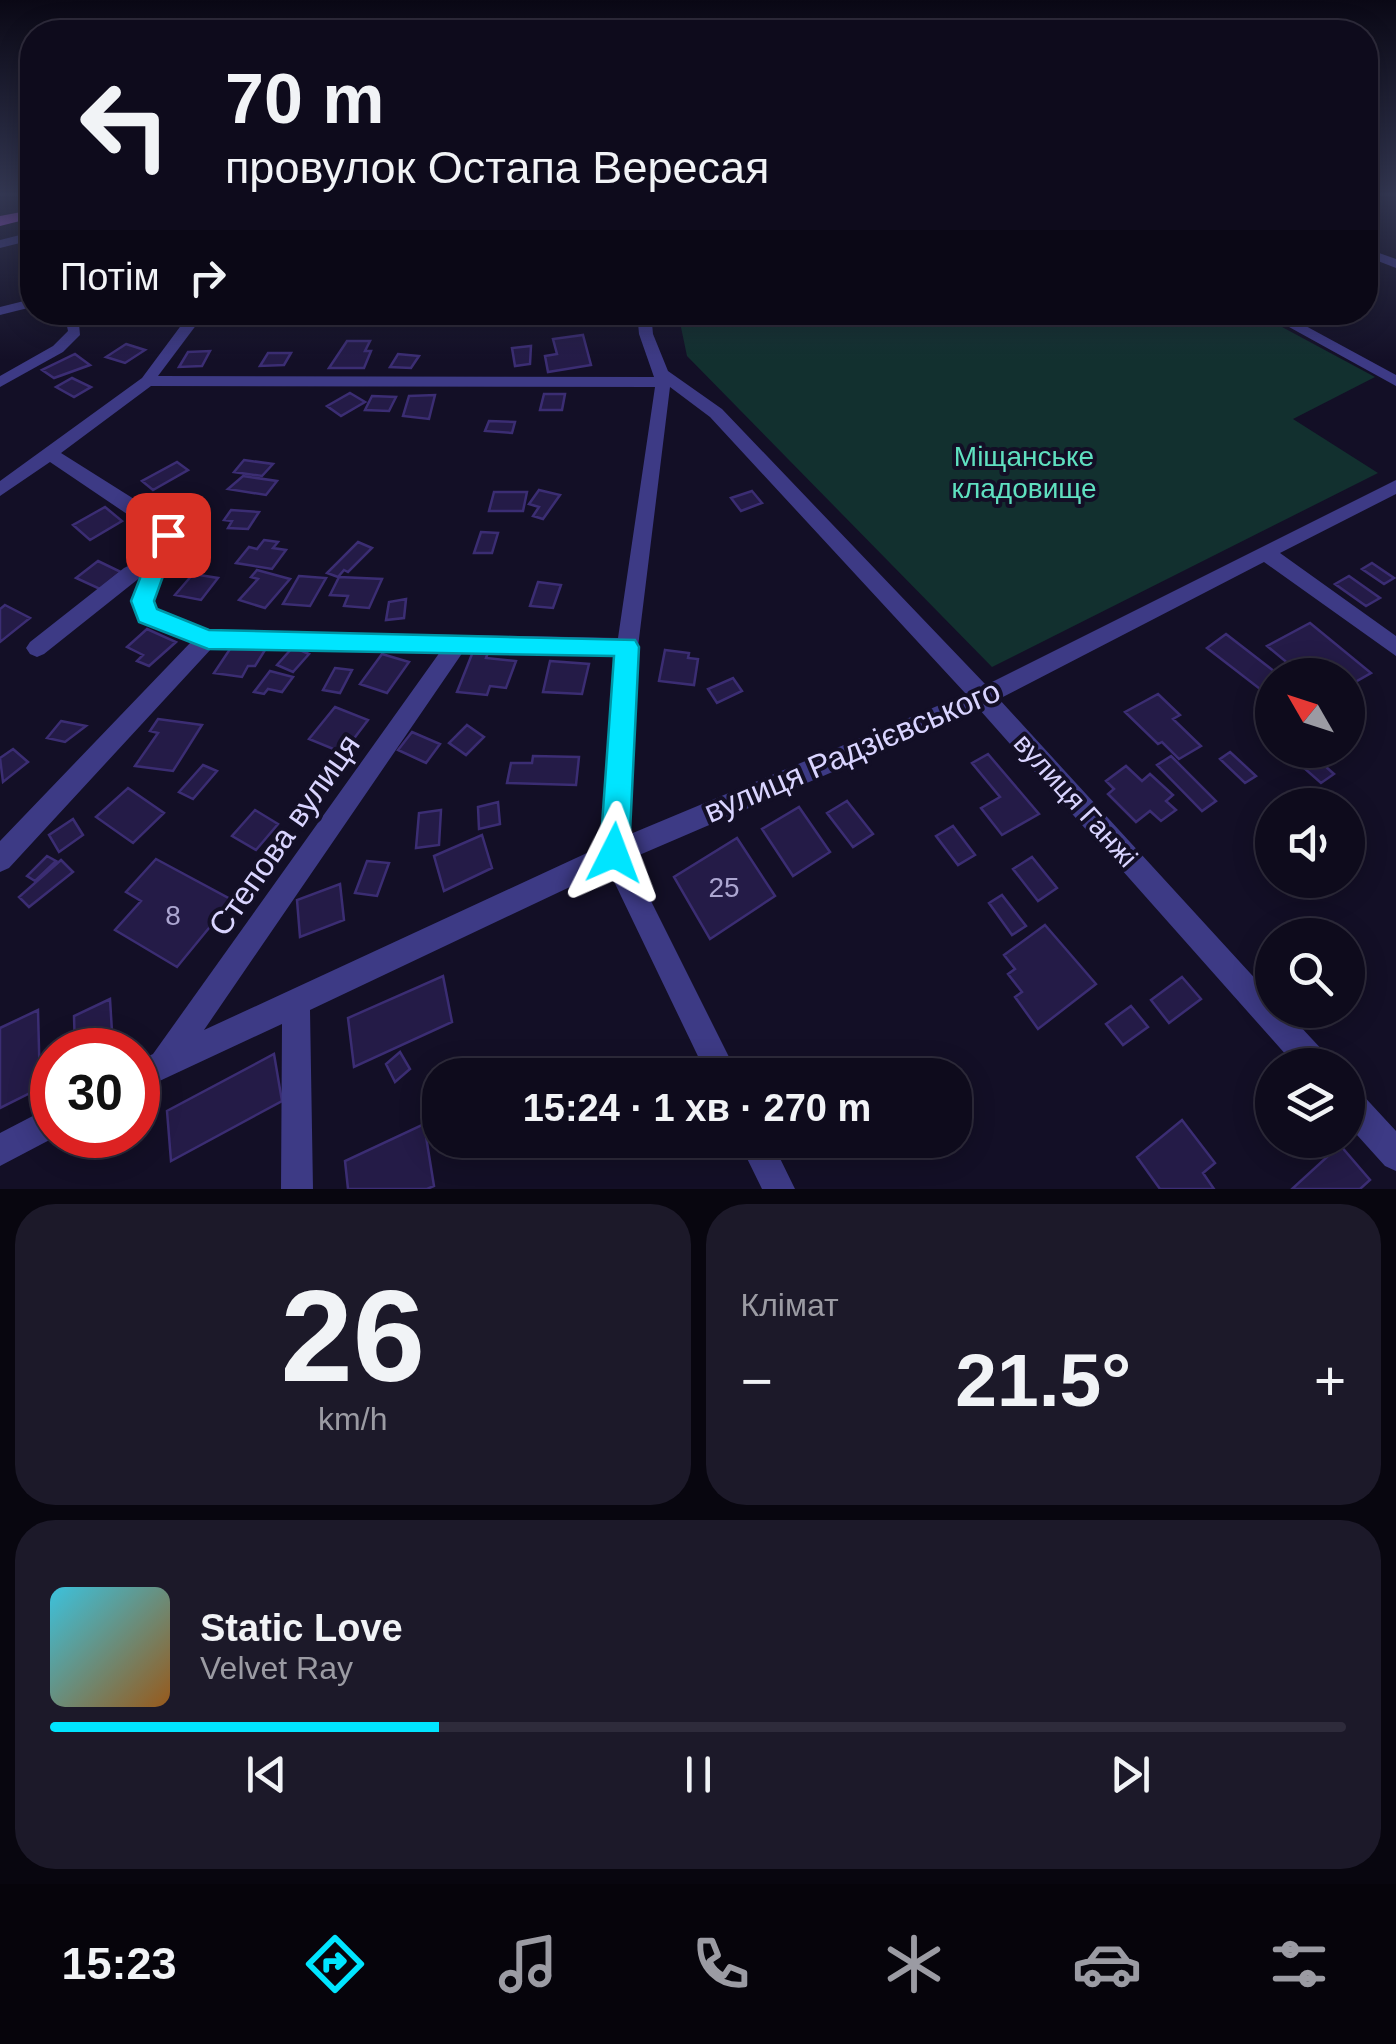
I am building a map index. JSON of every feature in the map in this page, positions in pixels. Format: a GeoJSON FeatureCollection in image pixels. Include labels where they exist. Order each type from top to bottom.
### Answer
{"type":"FeatureCollection","features":[{"type":"Feature","properties":{"kind":"street"},"geometry":{"type":"LineString","coordinates":[[0,382],[58,349],[75,332],[73,325]]}},
{"type":"Feature","properties":{"kind":"street"},"geometry":{"type":"LineString","coordinates":[[0,490],[52,456],[146,381],[189,325]]}},
{"type":"Feature","properties":{"kind":"street"},"geometry":{"type":"LineString","coordinates":[[645,325],[662,377],[627,647],[614,853],[715,1058]]}},
{"type":"Feature","properties":{"kind":"street"},"geometry":{"type":"LineString","coordinates":[[1293,325],[1396,381]]}},
{"type":"Feature","properties":{"kind":"street"},"geometry":{"type":"LineString","coordinates":[[146,381],[407,384],[662,377]]}},
{"type":"Feature","properties":{"kind":"street","name":"вулиця Ганжі"},"geometry":{"type":"LineString","coordinates":[[662,377],[716,413],[983,697],[1299,1048]]}},
{"type":"Feature","properties":{"kind":"street"},"geometry":{"type":"LineString","coordinates":[[52,456],[162,526],[168,535],[142,601],[147,615],[208,639],[627,647]]}},
{"type":"Feature","properties":{"kind":"street","name":"вулиця Радзієвського"},"geometry":{"type":"LineString","coordinates":[[160,1064],[614,853],[983,697],[1396,486]]}},
{"type":"Feature","properties":{"kind":"street"},"geometry":{"type":"LineString","coordinates":[[1266,553],[1396,647]]}},
{"type":"Feature","properties":{"kind":"street"},"geometry":{"type":"LineString","coordinates":[[37,648],[131,573],[158,560]]}},
{"type":"Feature","properties":{"kind":"street"},"geometry":{"type":"LineString","coordinates":[[0,859],[208,639]]}},
{"type":"Feature","properties":{"kind":"street","name":"Степова вулиця"},"geometry":{"type":"LineString","coordinates":[[164,1062],[457,645]]}},
{"type":"Feature","properties":{"kind":"street"},"geometry":{"type":"LineString","coordinates":[[296,1004],[297,1189]]}},
{"type":"Feature","properties":{"kind":"street"},"geometry":{"type":"LineString","coordinates":[[1365,1121],[1396,1156]]}},
{"type":"Feature","properties":{"kind":"street"},"geometry":{"type":"LineString","coordinates":[[0,1150],[30,1134]]}},
{"type":"Feature","properties":{"kind":"street"},"geometry":{"type":"LineString","coordinates":[[763,1158],[778,1189]]}},
{"type":"Feature","properties":{"kind":"green space","name":"Міщанське кладовище"},"geometry":{"type":"Polygon","coordinates":[[[681,325],[1278,325],[1375,377],[1293,419],[1378,473],[992,667],[687,356],[681,325]]]}},
{"type":"Feature","properties":{"kind":"building"},"geometry":{"type":"Polygon","coordinates":[[[583,335],[591,365],[548,372],[545,356],[557,354],[553,339],[583,335]]]}},
{"type":"Feature","properties":{"kind":"building"},"geometry":{"type":"Polygon","coordinates":[[[347,341],[370,341],[365,351],[371,351],[364,368],[329,368],[347,341]]]}},
{"type":"Feature","properties":{"kind":"building"},"geometry":{"type":"Polygon","coordinates":[[[126,344],[145,350],[125,363],[106,357],[126,344]]]}},
{"type":"Feature","properties":{"kind":"building"},"geometry":{"type":"Polygon","coordinates":[[[531,346],[530,364],[515,366],[512,348],[531,346]]]}},
{"type":"Feature","properties":{"kind":"building"},"geometry":{"type":"Polygon","coordinates":[[[210,351],[202,366],[179,367],[188,352],[210,351]]]}},
{"type":"Feature","properties":{"kind":"building"},"geometry":{"type":"Polygon","coordinates":[[[268,353],[291,353],[284,365],[260,366],[268,353]]]}},
{"type":"Feature","properties":{"kind":"building"},"geometry":{"type":"Polygon","coordinates":[[[75,354],[90,365],[54,378],[42,370],[75,354]]]}},
{"type":"Feature","properties":{"kind":"building"},"geometry":{"type":"Polygon","coordinates":[[[398,354],[419,356],[411,368],[390,367],[398,354]]]}},
{"type":"Feature","properties":{"kind":"building"},"geometry":{"type":"Polygon","coordinates":[[[72,378],[91,387],[74,397],[56,387],[72,378]]]}},
{"type":"Feature","properties":{"kind":"building"},"geometry":{"type":"Polygon","coordinates":[[[350,393],[365,402],[341,416],[327,406],[350,393]]]}},
{"type":"Feature","properties":{"kind":"building"},"geometry":{"type":"Polygon","coordinates":[[[544,394],[565,394],[562,410],[540,410],[544,394]]]}},
{"type":"Feature","properties":{"kind":"building"},"geometry":{"type":"Polygon","coordinates":[[[435,395],[429,419],[403,416],[409,396],[435,395]]]}},
{"type":"Feature","properties":{"kind":"building"},"geometry":{"type":"Polygon","coordinates":[[[372,396],[396,397],[389,411],[365,410],[372,396]]]}},
{"type":"Feature","properties":{"kind":"building"},"geometry":{"type":"Polygon","coordinates":[[[489,421],[515,422],[512,433],[485,431],[489,421]]]}},
{"type":"Feature","properties":{"kind":"building"},"geometry":{"type":"Polygon","coordinates":[[[244,460],[273,464],[262,476],[234,472],[244,460]]]}},
{"type":"Feature","properties":{"kind":"building"},"geometry":{"type":"Polygon","coordinates":[[[177,462],[188,470],[153,490],[142,481],[177,462]]]}},
{"type":"Feature","properties":{"kind":"building"},"geometry":{"type":"Polygon","coordinates":[[[243,476],[277,481],[266,495],[228,489],[243,476]]]}},
{"type":"Feature","properties":{"kind":"building"},"geometry":{"type":"Polygon","coordinates":[[[539,490],[560,495],[543,519],[533,516],[539,507],[529,504],[539,490]]]}},
{"type":"Feature","properties":{"kind":"building"},"geometry":{"type":"Polygon","coordinates":[[[752,491],[762,503],[741,511],[731,498],[752,491]]]}},
{"type":"Feature","properties":{"kind":"building"},"geometry":{"type":"Polygon","coordinates":[[[494,492],[527,492],[523,511],[489,511],[494,492]]]}},
{"type":"Feature","properties":{"kind":"building"},"geometry":{"type":"Polygon","coordinates":[[[105,507],[122,521],[90,540],[73,525],[105,507]]]}},
{"type":"Feature","properties":{"kind":"building"},"geometry":{"type":"Polygon","coordinates":[[[231,510],[259,512],[248,529],[228,528],[232,521],[224,520],[231,510]]]}},
{"type":"Feature","properties":{"kind":"building"},"geometry":{"type":"Polygon","coordinates":[[[481,532],[498,533],[492,553],[474,553],[481,532]]]}},
{"type":"Feature","properties":{"kind":"building"},"geometry":{"type":"Polygon","coordinates":[[[264,540],[278,542],[273,548],[286,550],[272,569],[236,563],[249,547],[257,549],[264,540]]]}},
{"type":"Feature","properties":{"kind":"building"},"geometry":{"type":"Polygon","coordinates":[[[358,542],[372,548],[348,572],[344,570],[338,577],[327,573],[358,542]]]}},
{"type":"Feature","properties":{"kind":"building"},"geometry":{"type":"Polygon","coordinates":[[[98,561],[121,572],[100,589],[76,578],[98,561]]]}},
{"type":"Feature","properties":{"kind":"building"},"geometry":{"type":"Polygon","coordinates":[[[1372,563],[1394,578],[1384,584],[1362,569],[1372,563]]]}},
{"type":"Feature","properties":{"kind":"building"},"geometry":{"type":"Polygon","coordinates":[[[257,570],[290,579],[265,608],[239,600],[258,579],[251,577],[257,570]]]}},
{"type":"Feature","properties":{"kind":"building"},"geometry":{"type":"Polygon","coordinates":[[[193,574],[218,578],[201,600],[175,595],[193,574]]]}},
{"type":"Feature","properties":{"kind":"building"},"geometry":{"type":"Polygon","coordinates":[[[299,576],[326,578],[310,606],[283,604],[299,576]]]}},
{"type":"Feature","properties":{"kind":"building"},"geometry":{"type":"Polygon","coordinates":[[[1349,576],[1380,598],[1366,606],[1335,584],[1349,576]]]}},
{"type":"Feature","properties":{"kind":"building"},"geometry":{"type":"Polygon","coordinates":[[[339,577],[382,579],[369,608],[344,606],[348,596],[330,595],[339,577]]]}},
{"type":"Feature","properties":{"kind":"building"},"geometry":{"type":"Polygon","coordinates":[[[538,582],[561,585],[553,608],[530,606],[538,582]]]}},
{"type":"Feature","properties":{"kind":"building"},"geometry":{"type":"Polygon","coordinates":[[[406,599],[404,618],[386,620],[389,602],[406,599]]]}},
{"type":"Feature","properties":{"kind":"building"},"geometry":{"type":"Polygon","coordinates":[[[5,605],[30,618],[0,642],[0,609],[5,605]]]}},
{"type":"Feature","properties":{"kind":"building"},"geometry":{"type":"Polygon","coordinates":[[[1310,623],[1353,658],[1281,658],[1267,646],[1310,623]]]}},
{"type":"Feature","properties":{"kind":"building"},"geometry":{"type":"Polygon","coordinates":[[[147,629],[176,642],[149,666],[137,661],[143,655],[127,647],[147,629]]]}},
{"type":"Feature","properties":{"kind":"building"},"geometry":{"type":"Polygon","coordinates":[[[1226,634],[1257,658],[1255,685],[1207,648],[1226,634]]]}},
{"type":"Feature","properties":{"kind":"building"},"geometry":{"type":"Polygon","coordinates":[[[232,646],[265,650],[242,677],[214,673],[232,646]]]}},
{"type":"Feature","properties":{"kind":"building"},"geometry":{"type":"Polygon","coordinates":[[[293,647],[309,654],[293,672],[277,665],[293,647]]]}},
{"type":"Feature","properties":{"kind":"building"},"geometry":{"type":"Polygon","coordinates":[[[474,649],[489,650],[486,658],[516,661],[506,688],[490,686],[487,695],[457,692],[474,649]]]}},
{"type":"Feature","properties":{"kind":"building"},"geometry":{"type":"Polygon","coordinates":[[[665,650],[689,653],[688,658],[698,659],[694,685],[659,681],[665,650]]]}},
{"type":"Feature","properties":{"kind":"building"},"geometry":{"type":"Polygon","coordinates":[[[382,654],[409,662],[387,693],[360,684],[382,654]]]}},
{"type":"Feature","properties":{"kind":"building"},"geometry":{"type":"Polygon","coordinates":[[[550,661],[589,664],[582,694],[543,692],[550,661]]]}},
{"type":"Feature","properties":{"kind":"building"},"geometry":{"type":"Polygon","coordinates":[[[335,668],[352,670],[340,693],[323,690],[335,668]]]}},
{"type":"Feature","properties":{"kind":"building"},"geometry":{"type":"Polygon","coordinates":[[[270,671],[293,677],[282,692],[254,692],[270,671]]]}},
{"type":"Feature","properties":{"kind":"building"},"geometry":{"type":"Polygon","coordinates":[[[733,678],[742,691],[717,703],[708,689],[733,678]]]}},
{"type":"Feature","properties":{"kind":"building"},"geometry":{"type":"Polygon","coordinates":[[[1158,694],[1180,715],[1173,719],[1201,746],[1179,759],[1125,712],[1158,694]]]}},
{"type":"Feature","properties":{"kind":"building"},"geometry":{"type":"Polygon","coordinates":[[[335,707],[368,720],[343,753],[309,739],[335,707]]]}},
{"type":"Feature","properties":{"kind":"building"},"geometry":{"type":"Polygon","coordinates":[[[158,719],[202,725],[173,771],[135,766],[158,733],[150,731],[158,719]]]}},
{"type":"Feature","properties":{"kind":"building"},"geometry":{"type":"Polygon","coordinates":[[[61,721],[86,726],[65,742],[47,738],[61,721]]]}},
{"type":"Feature","properties":{"kind":"building"},"geometry":{"type":"Polygon","coordinates":[[[467,725],[484,737],[466,755],[449,743],[467,725]]]}},
{"type":"Feature","properties":{"kind":"building"},"geometry":{"type":"Polygon","coordinates":[[[412,732],[440,744],[426,763],[398,750],[412,732]]]}},
{"type":"Feature","properties":{"kind":"building"},"geometry":{"type":"Polygon","coordinates":[[[13,749],[28,762],[3,782],[0,758],[13,749]]]}},
{"type":"Feature","properties":{"kind":"building"},"geometry":{"type":"Polygon","coordinates":[[[1230,752],[1256,776],[1245,783],[1220,759],[1230,752]]]}},
{"type":"Feature","properties":{"kind":"building"},"geometry":{"type":"Polygon","coordinates":[[[988,754],[1039,814],[1002,835],[981,808],[1000,797],[972,763],[988,754]]]}},
{"type":"Feature","properties":{"kind":"building"},"geometry":{"type":"Polygon","coordinates":[[[533,756],[579,757],[576,785],[507,783],[511,763],[532,763],[533,756]]]}},
{"type":"Feature","properties":{"kind":"building"},"geometry":{"type":"Polygon","coordinates":[[[1171,756],[1216,801],[1202,811],[1157,765],[1171,756]]]}},
{"type":"Feature","properties":{"kind":"building"},"geometry":{"type":"Polygon","coordinates":[[[203,765],[217,771],[193,799],[179,792],[203,765]]]}},
{"type":"Feature","properties":{"kind":"building"},"geometry":{"type":"Polygon","coordinates":[[[1126,766],[1142,781],[1150,774],[1173,795],[1166,801],[1176,810],[1161,821],[1150,811],[1136,822],[1108,794],[1114,789],[1106,781],[1126,766]]]}},
{"type":"Feature","properties":{"kind":"building"},"geometry":{"type":"Polygon","coordinates":[[[1304,768],[1327,768],[1334,774],[1321,783],[1304,768]]]}},
{"type":"Feature","properties":{"kind":"building"},"geometry":{"type":"Polygon","coordinates":[[[128,788],[164,813],[133,843],[96,817],[128,788]]]}},
{"type":"Feature","properties":{"kind":"building"},"geometry":{"type":"Polygon","coordinates":[[[847,801],[873,834],[853,847],[827,813],[847,801]]]}},
{"type":"Feature","properties":{"kind":"building"},"geometry":{"type":"Polygon","coordinates":[[[498,802],[500,824],[479,829],[478,807],[498,802]]]}},
{"type":"Feature","properties":{"kind":"building"},"geometry":{"type":"Polygon","coordinates":[[[799,807],[830,852],[793,876],[762,829],[799,807]]]}},
{"type":"Feature","properties":{"kind":"building"},"geometry":{"type":"Polygon","coordinates":[[[255,810],[278,824],[256,850],[232,836],[255,810]]]}},
{"type":"Feature","properties":{"kind":"building"},"geometry":{"type":"Polygon","coordinates":[[[441,810],[439,845],[416,848],[419,813],[441,810]]]}},
{"type":"Feature","properties":{"kind":"building"},"geometry":{"type":"Polygon","coordinates":[[[73,819],[83,835],[59,852],[49,835],[73,819]]]}},
{"type":"Feature","properties":{"kind":"building"},"geometry":{"type":"Polygon","coordinates":[[[953,826],[975,855],[958,865],[936,836],[953,826]]]}},
{"type":"Feature","properties":{"kind":"building"},"geometry":{"type":"Polygon","coordinates":[[[482,835],[492,868],[444,891],[434,856],[482,835]]]}},
{"type":"Feature","properties":{"kind":"building"},"geometry":{"type":"Polygon","coordinates":[[[737,838],[775,896],[710,939],[674,877],[737,838]]]}},
{"type":"Feature","properties":{"kind":"building"},"geometry":{"type":"Polygon","coordinates":[[[47,856],[56,861],[35,881],[27,876],[47,856]]]}},
{"type":"Feature","properties":{"kind":"building"},"geometry":{"type":"Polygon","coordinates":[[[1032,857],[1057,888],[1038,901],[1013,869],[1032,857]]]}},
{"type":"Feature","properties":{"kind":"building"},"geometry":{"type":"Polygon","coordinates":[[[156,859],[232,900],[177,967],[115,930],[141,901],[126,892],[156,859]]]}},
{"type":"Feature","properties":{"kind":"building"},"geometry":{"type":"Polygon","coordinates":[[[61,860],[73,872],[29,907],[19,897],[61,860]]]}},
{"type":"Feature","properties":{"kind":"building"},"geometry":{"type":"Polygon","coordinates":[[[367,861],[389,863],[377,896],[355,893],[367,861]]]}},
{"type":"Feature","properties":{"kind":"building"},"geometry":{"type":"Polygon","coordinates":[[[340,884],[344,920],[300,937],[297,900],[340,884]]]}},
{"type":"Feature","properties":{"kind":"building"},"geometry":{"type":"Polygon","coordinates":[[[1002,895],[1026,926],[1012,935],[989,903],[1002,895]]]}},
{"type":"Feature","properties":{"kind":"building"},"geometry":{"type":"Polygon","coordinates":[[[1045,925],[1096,984],[1038,1029],[1015,997],[1022,992],[1008,974],[1015,969],[1004,955],[1045,925]]]}},
{"type":"Feature","properties":{"kind":"building"},"geometry":{"type":"Polygon","coordinates":[[[443,976],[452,1022],[354,1067],[348,1018],[443,976]]]}},
{"type":"Feature","properties":{"kind":"building"},"geometry":{"type":"Polygon","coordinates":[[[1182,977],[1201,999],[1169,1023],[1151,1000],[1182,977]]]}},
{"type":"Feature","properties":{"kind":"building"},"geometry":{"type":"Polygon","coordinates":[[[110,999],[112,1028],[74,1028],[74,1016],[110,999]]]}},
{"type":"Feature","properties":{"kind":"building"},"geometry":{"type":"Polygon","coordinates":[[[1131,1006],[1148,1027],[1123,1045],[1106,1024],[1131,1006]]]}},
{"type":"Feature","properties":{"kind":"building"},"geometry":{"type":"Polygon","coordinates":[[[38,1010],[38,1028],[30,1028],[30,1093],[0,1108],[0,1028],[38,1010]]]}},
{"type":"Feature","properties":{"kind":"building"},"geometry":{"type":"Polygon","coordinates":[[[400,1052],[410,1069],[395,1082],[386,1064],[400,1052]]]}},
{"type":"Feature","properties":{"kind":"building"},"geometry":{"type":"Polygon","coordinates":[[[274,1054],[282,1101],[171,1161],[167,1111],[274,1054]]]}},
{"type":"Feature","properties":{"kind":"building"},"geometry":{"type":"Polygon","coordinates":[[[1182,1120],[1215,1163],[1203,1173],[1214,1189],[1160,1189],[1137,1157],[1182,1120]]]}},
{"type":"Feature","properties":{"kind":"building"},"geometry":{"type":"Polygon","coordinates":[[[422,1125],[422,1158],[429,1158],[434,1186],[348,1189],[345,1161],[422,1125]]]}},
{"type":"Feature","properties":{"kind":"building"},"geometry":{"type":"Polygon","coordinates":[[[1326,1158],[1351,1158],[1370,1180],[1360,1189],[1292,1189],[1326,1158]]]}},
{"type":"Feature","properties":{"kind":"route"},"geometry":{"type":"LineString","coordinates":[[168,535],[142,601],[147,615],[208,639],[627,647],[614,853]]}}]}
